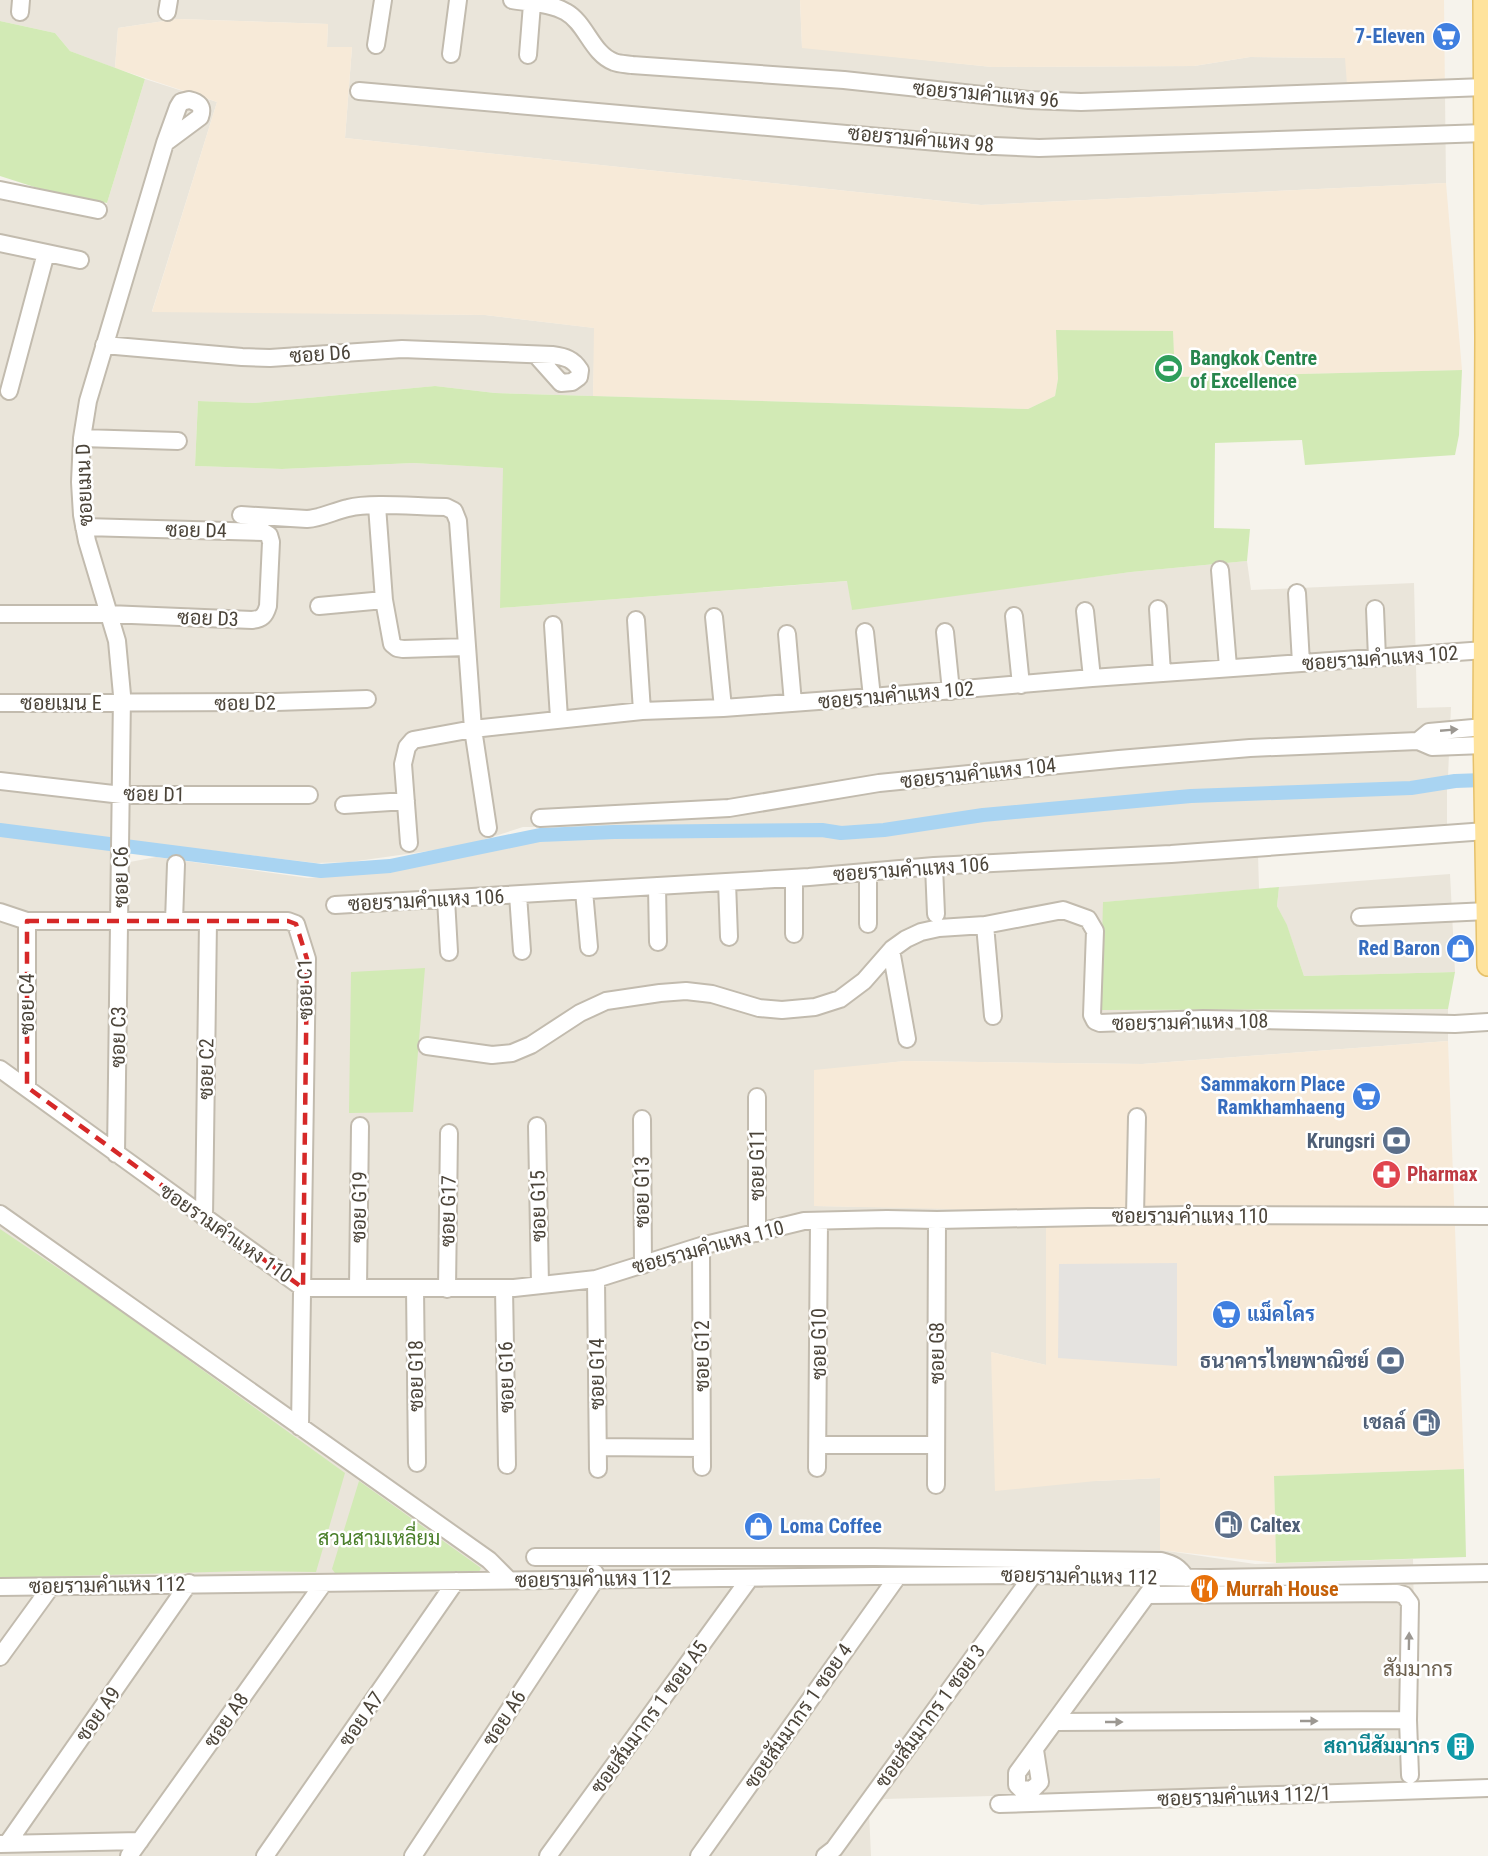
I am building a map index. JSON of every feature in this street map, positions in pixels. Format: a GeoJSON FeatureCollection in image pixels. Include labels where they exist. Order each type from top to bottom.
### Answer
{"type":"FeatureCollection","features":[{"type":"Feature","properties":{"kind":"main road"},"geometry":{"type":"LineString","coordinates":[[1484,0],[1486,54],[1484,736],[1488,965]]}},
{"type":"Feature","properties":{"kind":"street"},"geometry":{"type":"LineString","coordinates":[[376,45],[383,0]]}},
{"type":"Feature","properties":{"kind":"street"},"geometry":{"type":"LineString","coordinates":[[451,54],[458,0]]}},
{"type":"Feature","properties":{"kind":"street","name":"ซอยรามคําแหง 96"},"geometry":{"type":"LineString","coordinates":[[512,0],[557,8],[566,12],[578,21],[598,50],[608,59],[632,65],[844,81],[1029,100],[1081,102],[1485,87]]}},
{"type":"Feature","properties":{"kind":"street"},"geometry":{"type":"LineString","coordinates":[[528,55],[532,4]]}},
{"type":"Feature","properties":{"kind":"street","name":"ซอยรามคําแหง 98"},"geometry":{"type":"LineString","coordinates":[[359,92],[971,145],[1039,148],[1485,133]]}},
{"type":"Feature","properties":{"kind":"street","name":"ซอยเมน D"},"geometry":{"type":"LineString","coordinates":[[121,833],[123,704],[117,641],[84,527],[80,482],[82,438],[88,401],[165,144]]}},
{"type":"Feature","properties":{"kind":"street"},"geometry":{"type":"LineString","coordinates":[[0,190],[98,210]]}},
{"type":"Feature","properties":{"kind":"street"},"geometry":{"type":"LineString","coordinates":[[0,243],[80,260]]}},
{"type":"Feature","properties":{"kind":"street"},"geometry":{"type":"LineString","coordinates":[[9,392],[46,253]]}},
{"type":"Feature","properties":{"kind":"street","name":"ซอย D6"},"geometry":{"type":"LineString","coordinates":[[104,345],[251,357],[402,349],[536,355]]}},
{"type":"Feature","properties":{"kind":"street"},"geometry":{"type":"LineString","coordinates":[[82,438],[178,441]]}},
{"type":"Feature","properties":{"kind":"street"},"geometry":{"type":"LineString","coordinates":[[241,515],[307,519],[318,518],[349,507],[377,506],[446,507],[454,511],[458,521],[473,729],[488,828]]}},
{"type":"Feature","properties":{"kind":"street"},"geometry":{"type":"LineString","coordinates":[[377,506],[384,600],[392,644],[397,648],[419,649],[467,647]]}},
{"type":"Feature","properties":{"kind":"street","name":"ซอย D4"},"geometry":{"type":"LineString","coordinates":[[84,527],[264,532],[269,535],[271,542],[270,574]]}},
{"type":"Feature","properties":{"kind":"street"},"geometry":{"type":"LineString","coordinates":[[1220,570],[1227,667]]}},
{"type":"Feature","properties":{"kind":"street","name":"ซอย D3"},"geometry":{"type":"LineString","coordinates":[[108,614],[261,619],[266,614],[268,606],[270,574]]}},
{"type":"Feature","properties":{"kind":"street"},"geometry":{"type":"LineString","coordinates":[[1297,593],[1301,663]]}},
{"type":"Feature","properties":{"kind":"street"},"geometry":{"type":"LineString","coordinates":[[319,606],[384,600]]}},
{"type":"Feature","properties":{"kind":"street"},"geometry":{"type":"LineString","coordinates":[[1158,609],[1162,674]]}},
{"type":"Feature","properties":{"kind":"street"},"geometry":{"type":"LineString","coordinates":[[1375,609],[1377,658]]}},
{"type":"Feature","properties":{"kind":"street"},"geometry":{"type":"LineString","coordinates":[[1084,611],[1092,678]]}},
{"type":"Feature","properties":{"kind":"street"},"geometry":{"type":"LineString","coordinates":[[0,614],[108,614]]}},
{"type":"Feature","properties":{"kind":"street"},"geometry":{"type":"LineString","coordinates":[[1014,616],[1020,685]]}},
{"type":"Feature","properties":{"kind":"street"},"geometry":{"type":"LineString","coordinates":[[714,617],[723,708]]}},
{"type":"Feature","properties":{"kind":"street"},"geometry":{"type":"LineString","coordinates":[[636,620],[642,711]]}},
{"type":"Feature","properties":{"kind":"street"},"geometry":{"type":"LineString","coordinates":[[553,625],[559,718]]}},
{"type":"Feature","properties":{"kind":"street"},"geometry":{"type":"LineString","coordinates":[[865,632],[872,697]]}},
{"type":"Feature","properties":{"kind":"street"},"geometry":{"type":"LineString","coordinates":[[945,632],[951,691]]}},
{"type":"Feature","properties":{"kind":"street"},"geometry":{"type":"LineString","coordinates":[[788,634],[793,703]]}},
{"type":"Feature","properties":{"kind":"street","name":"ซอยรามคําแหง 102"},"geometry":{"type":"LineString","coordinates":[[409,843],[403,764],[407,747],[413,740],[473,729],[559,718],[642,711],[793,703],[1227,667],[1485,650]]}},
{"type":"Feature","properties":{"kind":"street","name":"ซอย D2"},"geometry":{"type":"LineString","coordinates":[[123,704],[325,702],[367,699]]}},
{"type":"Feature","properties":{"kind":"street","name":"ซอยเมน E"},"geometry":{"type":"LineString","coordinates":[[0,703],[123,704]]}},
{"type":"Feature","properties":{"kind":"street","name":"ซอยรามคําแหง 104"},"geometry":{"type":"LineString","coordinates":[[540,818],[729,808],[879,783],[1119,759],[1250,748],[1418,741],[1432,747],[1484,736]]}},
{"type":"Feature","properties":{"kind":"street","name":"ซอย D1"},"geometry":{"type":"LineString","coordinates":[[0,781],[122,795],[309,795]]}},
{"type":"Feature","properties":{"kind":"street"},"geometry":{"type":"LineString","coordinates":[[345,805],[406,801]]}},
{"type":"Feature","properties":{"kind":"street","name":"ซอยรามคําแหง 106"},"geometry":{"type":"LineString","coordinates":[[336,905],[794,878],[934,866],[1171,854],[1486,831]]}},
{"type":"Feature","properties":{"kind":"street","name":"ซอย C6"},"geometry":{"type":"LineString","coordinates":[[121,833],[121,920]]}},
{"type":"Feature","properties":{"kind":"street"},"geometry":{"type":"LineString","coordinates":[[174,921],[177,864]]}},
{"type":"Feature","properties":{"kind":"street"},"geometry":{"type":"LineString","coordinates":[[934,866],[936,914]]}},
{"type":"Feature","properties":{"kind":"street"},"geometry":{"type":"LineString","coordinates":[[868,872],[868,924]]}},
{"type":"Feature","properties":{"kind":"street"},"geometry":{"type":"LineString","coordinates":[[794,878],[794,934]]}},
{"type":"Feature","properties":{"kind":"street"},"geometry":{"type":"LineString","coordinates":[[728,882],[729,937]]}},
{"type":"Feature","properties":{"kind":"street"},"geometry":{"type":"LineString","coordinates":[[657,886],[658,942]]}},
{"type":"Feature","properties":{"kind":"street"},"geometry":{"type":"LineString","coordinates":[[584,891],[589,947]]}},
{"type":"Feature","properties":{"kind":"street"},"geometry":{"type":"LineString","coordinates":[[518,895],[522,951]]}},
{"type":"Feature","properties":{"kind":"street"},"geometry":{"type":"LineString","coordinates":[[446,899],[448,952]]}},
{"type":"Feature","properties":{"kind":"street","name":"ซอยรามคำแหง 108"},"geometry":{"type":"LineString","coordinates":[[427,1046],[492,1055],[512,1053],[531,1045],[580,1013],[606,1001],[660,993],[686,991],[712,994],[759,1008],[782,1010],[815,1007],[840,999],[864,981],[891,950],[921,932],[939,928],[985,925],[1063,910],[1088,919],[1095,931],[1092,1015],[1095,1021],[1100,1023],[1203,1019],[1455,1024],[1488,1022]]}},
{"type":"Feature","properties":{"kind":"street"},"geometry":{"type":"LineString","coordinates":[[1360,917],[1488,911]]}},
{"type":"Feature","properties":{"kind":"street","name":"ซอย C1"},"geometry":{"type":"LineString","coordinates":[[0,912],[27,921],[288,921],[296,924],[307,959],[303,1288]]}},
{"type":"Feature","properties":{"kind":"street","name":"ซอย C3"},"geometry":{"type":"LineString","coordinates":[[116,1154],[121,920]]}},
{"type":"Feature","properties":{"kind":"street","name":"ซอย C4"},"geometry":{"type":"LineString","coordinates":[[27,921],[27,1087]]}},
{"type":"Feature","properties":{"kind":"street","name":"ซอย C2"},"geometry":{"type":"LineString","coordinates":[[204,1217],[208,921]]}},
{"type":"Feature","properties":{"kind":"street"},"geometry":{"type":"LineString","coordinates":[[985,925],[993,1016]]}},
{"type":"Feature","properties":{"kind":"street"},"geometry":{"type":"LineString","coordinates":[[891,950],[907,1040]]}},
{"type":"Feature","properties":{"kind":"street","name":"ซอยรามคำแหง 110"},"geometry":{"type":"LineString","coordinates":[[0,1069],[303,1288],[504,1288],[596,1279],[701,1246],[804,1221],[1135,1216],[1488,1216]]}},
{"type":"Feature","properties":{"kind":"street","name":"ซอย G11"},"geometry":{"type":"LineString","coordinates":[[757,1097],[757,1233]]}},
{"type":"Feature","properties":{"kind":"street"},"geometry":{"type":"LineString","coordinates":[[1135,1216],[1137,1117]]}},
{"type":"Feature","properties":{"kind":"street","name":"ซอย G13"},"geometry":{"type":"LineString","coordinates":[[642,1119],[643,1265]]}},
{"type":"Feature","properties":{"kind":"street","name":"ซอย G19"},"geometry":{"type":"LineString","coordinates":[[358,1288],[360,1126]]}},
{"type":"Feature","properties":{"kind":"street","name":"ซอย G15"},"geometry":{"type":"LineString","coordinates":[[537,1126],[540,1285]]}},
{"type":"Feature","properties":{"kind":"street","name":"ซอย G17"},"geometry":{"type":"LineString","coordinates":[[447,1289],[449,1133]]}},
{"type":"Feature","properties":{"kind":"street"},"geometry":{"type":"LineString","coordinates":[[0,1214],[489,1560],[509,1580]]}},
{"type":"Feature","properties":{"kind":"street","name":"ซอย G8"},"geometry":{"type":"LineString","coordinates":[[936,1485],[938,1220]]}},
{"type":"Feature","properties":{"kind":"street","name":"ซอย G10"},"geometry":{"type":"LineString","coordinates":[[817,1468],[819,1445],[819,1221]]}},
{"type":"Feature","properties":{"kind":"street","name":"ซอย G12"},"geometry":{"type":"LineString","coordinates":[[701,1246],[702,1467]]}},
{"type":"Feature","properties":{"kind":"street","name":"ซอย G14"},"geometry":{"type":"LineString","coordinates":[[596,1279],[598,1468]]}},
{"type":"Feature","properties":{"kind":"street"},"geometry":{"type":"LineString","coordinates":[[300,1427],[303,1288]]}},
{"type":"Feature","properties":{"kind":"street","name":"ซอย G18"},"geometry":{"type":"LineString","coordinates":[[415,1288],[417,1463]]}},
{"type":"Feature","properties":{"kind":"street","name":"ซอย G16"},"geometry":{"type":"LineString","coordinates":[[504,1288],[507,1465]]}},
{"type":"Feature","properties":{"kind":"street"},"geometry":{"type":"LineString","coordinates":[[819,1445],[936,1445]]}},
{"type":"Feature","properties":{"kind":"street"},"geometry":{"type":"LineString","coordinates":[[598,1447],[702,1448]]}},
{"type":"Feature","properties":{"kind":"street","name":"ซอยรามคำแหง 112"},"geometry":{"type":"LineString","coordinates":[[535,1557],[595,1559],[1057,1558],[1161,1561],[1173,1563],[1186,1578]]}},
{"type":"Feature","properties":{"kind":"street"},"geometry":{"type":"LineString","coordinates":[[874,1557],[875,1576]]}},
{"type":"Feature","properties":{"kind":"street"},"geometry":{"type":"LineString","coordinates":[[1057,1558],[1059,1576]]}},
{"type":"Feature","properties":{"kind":"street"},"geometry":{"type":"LineString","coordinates":[[595,1559],[595,1580]]}},
{"type":"Feature","properties":{"kind":"street","name":"ซอยรามคำแหง 112"},"geometry":{"type":"LineString","coordinates":[[0,1587],[875,1576],[1033,1575],[1186,1578],[1488,1573]]}},
{"type":"Feature","properties":{"kind":"street","name":"ซอยสัมมากร 1 ซอย 3"},"geometry":{"type":"LineString","coordinates":[[825,1856],[834,1849],[1033,1575]]}},
{"type":"Feature","properties":{"kind":"street","name":"ซอยสัมมากร 1 ซอย 4"},"geometry":{"type":"LineString","coordinates":[[699,1856],[898,1576]]}},
{"type":"Feature","properties":{"kind":"street","name":"ซอยสัมมากร 1 ซอย A5"},"geometry":{"type":"LineString","coordinates":[[548,1856],[750,1578]]}},
{"type":"Feature","properties":{"kind":"street"},"geometry":{"type":"LineString","coordinates":[[1035,1750],[1160,1578]]}},
{"type":"Feature","properties":{"kind":"street","name":"ซอย A6"},"geometry":{"type":"LineString","coordinates":[[413,1856],[595,1580]]}},
{"type":"Feature","properties":{"kind":"street","name":"ซอย A7"},"geometry":{"type":"LineString","coordinates":[[265,1856],[456,1581]]}},
{"type":"Feature","properties":{"kind":"street","name":"ซอย A9"},"geometry":{"type":"LineString","coordinates":[[4,1844],[189,1583]]}},
{"type":"Feature","properties":{"kind":"street","name":"ซอย A8"},"geometry":{"type":"LineString","coordinates":[[129,1856],[323,1584]]}},
{"type":"Feature","properties":{"kind":"street"},"geometry":{"type":"LineString","coordinates":[[0,1657],[50,1588]]}},
{"type":"Feature","properties":{"kind":"street"},"geometry":{"type":"LineString","coordinates":[[1147,1596],[1397,1593],[1404,1595],[1410,1603],[1408,1720],[1410,1775]]}},
{"type":"Feature","properties":{"kind":"street"},"geometry":{"type":"LineString","coordinates":[[1056,1722],[1408,1720]]}},
{"type":"Feature","properties":{"kind":"street","name":"ซอยรามคำแหง 112/1"},"geometry":{"type":"LineString","coordinates":[[999,1804],[1488,1788]]}},
{"type":"Feature","properties":{"kind":"street"},"geometry":{"type":"LineString","coordinates":[[4,1844],[140,1841]]}},
{"type":"Feature","properties":{"kind":"highlighted area"},"geometry":{"type":"Polygon","coordinates":[[[27,921],[288,921],[296,924],[307,959],[303,1288],[27,1087],[27,921]]]}},
{"type":"Feature","properties":{"kind":"shaded area"},"geometry":{"type":"Polygon","coordinates":[[[0,0],[800,0],[802,47],[992,67],[1194,66],[1250,57],[1346,58],[1445,95],[1446,183],[981,205],[345,138],[352,47],[327,47],[328,24],[177,19],[118,28],[115,68],[70,51],[55,33],[0,21],[0,0]]]}},
{"type":"Feature","properties":{"kind":"shaded area"},"geometry":{"type":"Polygon","coordinates":[[[800,0],[1444,0],[1445,95],[1348,98],[1345,58],[1250,57],[1194,66],[992,67],[802,48],[800,0]]]}},
{"type":"Feature","properties":{"kind":"shaded area"},"geometry":{"type":"Polygon","coordinates":[[[177,19],[328,24],[327,47],[352,47],[345,138],[981,205],[1446,183],[1462,370],[1174,377],[1173,331],[1057,330],[1058,380],[1055,396],[1028,409],[593,396],[594,328],[485,315],[152,312],[217,102],[115,68],[118,28],[177,19]]]}},
{"type":"Feature","properties":{"kind":"shaded area"},"geometry":{"type":"Polygon","coordinates":[[[145,79],[217,102],[152,311],[485,315],[595,328],[593,396],[495,393],[435,386],[253,403],[198,401],[195,466],[282,469],[413,463],[504,468],[501,608],[848,581],[852,609],[1131,572],[1247,561],[1251,590],[1414,583],[1417,708],[1451,707],[1448,777],[1420,782],[1209,792],[1056,803],[845,828],[790,826],[523,827],[464,846],[350,862],[316,863],[131,841],[130,862],[156,857],[308,878],[389,872],[503,845],[583,838],[705,834],[827,833],[844,835],[1166,800],[1416,785],[1447,779],[1447,825],[1450,839],[1258,854],[1259,889],[1104,902],[1100,1010],[1448,1009],[1448,1041],[1142,1064],[905,1061],[814,1071],[815,1206],[1046,1210],[1046,1365],[991,1352],[1096,1481],[1160,1478],[1161,1550],[1255,1564],[1413,1559],[1417,1784],[884,1799],[869,1812],[871,1856],[0,1856],[0,200],[104,220],[107,203],[145,79]]]}},
{"type":"Feature","properties":{"kind":"shaded area"},"geometry":{"type":"Polygon","coordinates":[[[1450,874],[1455,972],[1304,976],[1287,926],[1277,906],[1279,887],[1450,874]]]}},
{"type":"Feature","properties":{"kind":"shaded area"},"geometry":{"type":"Polygon","coordinates":[[[1448,1041],[1464,1469],[1274,1476],[1276,1563],[1160,1550],[1160,1478],[1096,1481],[995,1491],[991,1352],[1046,1365],[1046,1211],[814,1206],[814,1070],[905,1061],[1142,1064],[1448,1041]]]}},
{"type":"Feature","properties":{"kind":"shaded area"},"geometry":{"type":"Polygon","coordinates":[[[1177,1263],[1177,1366],[1058,1358],[1059,1264],[1177,1263]]]}},
{"type":"Feature","properties":{"kind":"green space"},"geometry":{"type":"Polygon","coordinates":[[[0,21],[55,33],[70,51],[145,79],[107,203],[50,192],[0,176],[0,21]]]}},
{"type":"Feature","properties":{"kind":"green space"},"geometry":{"type":"Polygon","coordinates":[[[1056,330],[1173,331],[1175,377],[1462,370],[1459,435],[1455,455],[1305,465],[1302,440],[1215,443],[1214,528],[1250,529],[1247,561],[1131,572],[852,610],[847,581],[500,608],[503,468],[413,463],[282,469],[195,466],[198,401],[253,403],[435,386],[495,393],[1028,409],[1055,396],[1058,379],[1056,330]]]}},
{"type":"Feature","properties":{"kind":"green space"},"geometry":{"type":"Polygon","coordinates":[[[1279,887],[1277,906],[1287,925],[1304,976],[1455,972],[1448,1009],[1100,1010],[1103,902],[1279,887]]]}},
{"type":"Feature","properties":{"kind":"green space"},"geometry":{"type":"Polygon","coordinates":[[[425,968],[413,1112],[349,1113],[351,972],[425,968]]]}},
{"type":"Feature","properties":{"kind":"green space"},"geometry":{"type":"Polygon","coordinates":[[[0,1229],[111,1304],[345,1473],[316,1572],[246,1571],[0,1578],[0,1229]]]}},
{"type":"Feature","properties":{"kind":"green space"},"geometry":{"type":"Polygon","coordinates":[[[1464,1469],[1466,1557],[1276,1563],[1274,1476],[1464,1469]]]}},
{"type":"Feature","properties":{"kind":"green space","name":"สวนสามเหลี่ยม"},"geometry":{"type":"Polygon","coordinates":[[[359,1481],[481,1568],[479,1572],[335,1573],[332,1569],[359,1481]]]}},
{"type":"Feature","properties":{"kind":"waterway"},"geometry":{"type":"LineString","coordinates":[[0,830],[321,871],[390,866],[540,835],[822,830],[841,833],[884,830],[983,815],[1191,796],[1411,788],[1455,781],[1483,780]]}},
{"type":"Feature","properties":{"kind":"place","name":"7-Eleven"},"geometry":{"type":"Point","coordinates":[1446,36]}},
{"type":"Feature","properties":{"kind":"place","name":"Bangkok Centre of Excellence"},"geometry":{"type":"Point","coordinates":[1169,369]}},
{"type":"Feature","properties":{"kind":"place","name":"Red Baron"},"geometry":{"type":"Point","coordinates":[1461,948]}},
{"type":"Feature","properties":{"kind":"place","name":"Sammakorn Place Ramkhamhaeng"},"geometry":{"type":"Point","coordinates":[1366,1096]}},
{"type":"Feature","properties":{"kind":"place","name":"Krungsri"},"geometry":{"type":"Point","coordinates":[1396,1141]}},
{"type":"Feature","properties":{"kind":"place","name":"Pharmax"},"geometry":{"type":"Point","coordinates":[1386,1174]}},
{"type":"Feature","properties":{"kind":"place","name":"แม็คโคร"},"geometry":{"type":"Point","coordinates":[1226,1314]}},
{"type":"Feature","properties":{"kind":"place","name":"ธนาคารไทยพาณิชย์"},"geometry":{"type":"Point","coordinates":[1390,1361]}},
{"type":"Feature","properties":{"kind":"place","name":"เชลล์"},"geometry":{"type":"Point","coordinates":[1427,1422]}},
{"type":"Feature","properties":{"kind":"place","name":"Caltex"},"geometry":{"type":"Point","coordinates":[1229,1525]}},
{"type":"Feature","properties":{"kind":"place","name":"Loma Coffee"},"geometry":{"type":"Point","coordinates":[759,1526]}},
{"type":"Feature","properties":{"kind":"place","name":"Murrah House"},"geometry":{"type":"Point","coordinates":[1205,1589]}},
{"type":"Feature","properties":{"kind":"place","name":"สถานีสัมมากร"},"geometry":{"type":"Point","coordinates":[1461,1746]}},
{"type":"Feature","properties":{"kind":"district","name":"สัมมากร"},"geometry":{"type":"Point","coordinates":[1418,1669]}}]}
